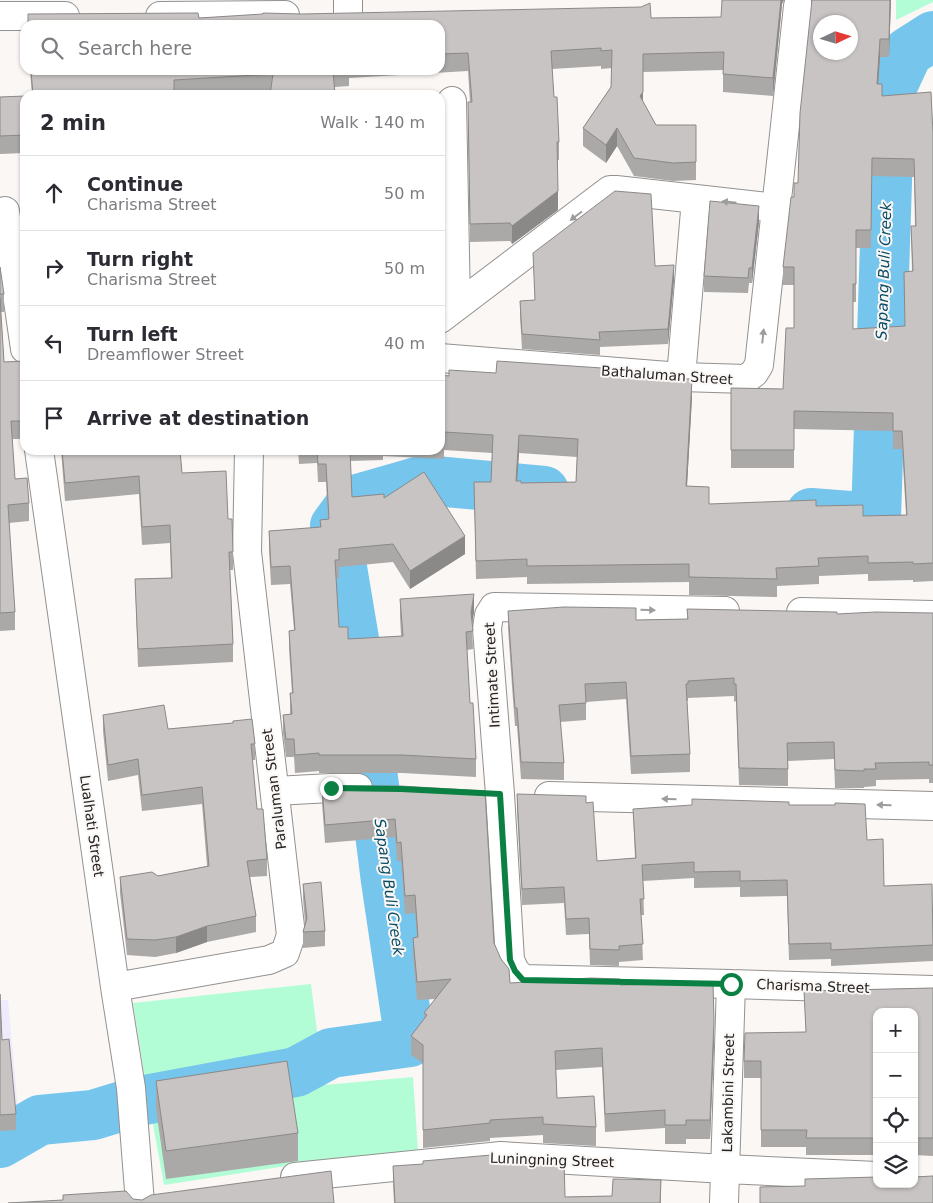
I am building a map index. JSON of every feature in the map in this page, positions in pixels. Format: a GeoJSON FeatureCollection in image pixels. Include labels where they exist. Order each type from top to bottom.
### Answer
{"type":"FeatureCollection","features":[{"type":"Feature","properties":{"kind":"street","name":"Bathaluman Street"},"geometry":{"type":"LineString","coordinates":[[445,358],[681,377],[746,379],[754,373],[760,365],[798,6]]}},
{"type":"Feature","properties":{"kind":"street"},"geometry":{"type":"LineString","coordinates":[[139,16],[333,11],[377,14]]}},
{"type":"Feature","properties":{"kind":"street"},"geometry":{"type":"LineString","coordinates":[[0,16],[90,16]]}},
{"type":"Feature","properties":{"kind":"street"},"geometry":{"type":"LineString","coordinates":[[448,312],[452,101]]}},
{"type":"Feature","properties":{"kind":"street"},"geometry":{"type":"LineString","coordinates":[[448,312],[610,190],[777,208]]}},
{"type":"Feature","properties":{"kind":"street"},"geometry":{"type":"LineString","coordinates":[[681,377],[696,199]]}},
{"type":"Feature","properties":{"kind":"street"},"geometry":{"type":"LineString","coordinates":[[10,211],[20,304]]}},
{"type":"Feature","properties":{"kind":"street","name":"Lualhati Street"},"geometry":{"type":"LineString","coordinates":[[40,455],[131,1088],[140,1201]]}},
{"type":"Feature","properties":{"kind":"street","name":"Paraluman Street"},"geometry":{"type":"LineString","coordinates":[[115,987],[269,960],[285,952],[291,935],[247,552],[249,455]]}},
{"type":"Feature","properties":{"kind":"street","name":"Intimate Street"},"geometry":{"type":"LineString","coordinates":[[490,794],[487,629],[489,615],[494,607],[933,615]]}},
{"type":"Feature","properties":{"kind":"street"},"geometry":{"type":"LineString","coordinates":[[275,791],[331,788],[384,789]]}},
{"type":"Feature","properties":{"kind":"street"},"geometry":{"type":"LineString","coordinates":[[490,794],[933,806]]}},
{"type":"Feature","properties":{"kind":"street","name":"Charisma Street"},"geometry":{"type":"LineString","coordinates":[[490,794],[510,960],[515,971],[523,980],[933,990]]}},
{"type":"Feature","properties":{"kind":"street","name":"Lakambini Street"},"geometry":{"type":"LineString","coordinates":[[724,1203],[731,984]]}},
{"type":"Feature","properties":{"kind":"street","name":"Luningning Street"},"geometry":{"type":"LineString","coordinates":[[273,1180],[501,1156],[873,1176]]}},
{"type":"Feature","properties":{"kind":"street"},"geometry":{"type":"LineString","coordinates":[[140,1201],[168,1195]]}},
{"type":"Feature","properties":{"kind":"shaded area"},"geometry":{"type":"Polygon","coordinates":[[[0,1000],[8,1000],[20,1130],[0,1137],[0,1000]]]}},
{"type":"Feature","properties":{"kind":"green space"},"geometry":{"type":"Polygon","coordinates":[[[896,0],[933,0],[933,2],[896,20],[896,0]]]}},
{"type":"Feature","properties":{"kind":"green space"},"geometry":{"type":"Polygon","coordinates":[[[311,984],[324,1085],[413,1077],[418,1151],[299,1164],[164,1185],[133,1003],[311,984]]]}},
{"type":"Feature","properties":{"kind":"building"},"geometry":{"type":"Polygon","coordinates":[[[722,0],[781,0],[773,78],[723,74],[724,52],[643,54],[643,92],[640,96],[656,125],[696,125],[696,162],[673,163],[634,158],[617,128],[606,145],[583,128],[611,87],[612,50],[601,51],[601,48],[551,51],[554,97],[557,97],[559,142],[557,142],[558,191],[512,226],[510,223],[470,224],[468,102],[472,102],[468,53],[445,54],[445,20],[28,20],[28,14],[198,13],[199,18],[263,13],[302,14],[641,7],[650,3],[651,18],[721,17],[722,0]]]}},
{"type":"Feature","properties":{"kind":"building"},"geometry":{"type":"Polygon","coordinates":[[[812,0],[890,0],[889,39],[880,39],[877,84],[882,84],[882,96],[931,92],[933,134],[933,563],[868,563],[868,556],[818,558],[819,566],[776,568],[777,579],[689,577],[689,564],[527,566],[527,559],[476,561],[474,482],[491,482],[493,435],[445,432],[445,376],[449,376],[449,370],[496,373],[497,361],[602,368],[603,376],[692,379],[686,486],[709,487],[709,504],[816,500],[816,506],[863,505],[863,516],[907,515],[902,431],[893,431],[893,413],[794,411],[794,450],[731,450],[731,388],[783,389],[786,328],[794,328],[794,267],[783,267],[791,197],[794,197],[794,183],[798,183],[800,113],[812,0]],[[872,158],[871,230],[856,230],[856,284],[853,284],[853,329],[905,326],[904,272],[913,271],[911,226],[916,226],[914,159],[872,158]],[[519,435],[516,481],[521,481],[521,483],[576,482],[578,439],[519,435]]]}},
{"type":"Feature","properties":{"kind":"building"},"geometry":{"type":"Polygon","coordinates":[[[31,75],[256,75],[174,80],[174,90],[33,90],[31,75]]]}},
{"type":"Feature","properties":{"kind":"building"},"geometry":{"type":"Polygon","coordinates":[[[273,75],[333,75],[335,90],[271,90],[273,75]]]}},
{"type":"Feature","properties":{"kind":"building"},"geometry":{"type":"Polygon","coordinates":[[[20,96],[20,135],[0,136],[0,97],[20,96]]]}},
{"type":"Feature","properties":{"kind":"building"},"geometry":{"type":"Polygon","coordinates":[[[615,191],[651,194],[655,266],[674,265],[668,329],[599,332],[600,340],[522,334],[520,301],[535,300],[533,253],[615,191]]]}},
{"type":"Feature","properties":{"kind":"building"},"geometry":{"type":"Polygon","coordinates":[[[710,201],[759,206],[752,268],[749,268],[748,278],[704,276],[710,201]]]}},
{"type":"Feature","properties":{"kind":"building"},"geometry":{"type":"Polygon","coordinates":[[[0,267],[4,294],[0,294],[0,267]]]}},
{"type":"Feature","properties":{"kind":"building"},"geometry":{"type":"Polygon","coordinates":[[[0,298],[4,362],[20,361],[20,421],[11,421],[15,479],[27,478],[29,503],[8,505],[15,612],[0,613],[0,298]]]}},
{"type":"Feature","properties":{"kind":"building"},"geometry":{"type":"Polygon","coordinates":[[[62,455],[180,455],[182,473],[226,471],[228,519],[232,519],[233,552],[229,552],[233,644],[138,649],[135,579],[172,578],[170,525],[142,527],[139,476],[65,483],[62,455]]]}},
{"type":"Feature","properties":{"kind":"building"},"geometry":{"type":"Polygon","coordinates":[[[317,455],[350,455],[352,497],[384,494],[384,498],[424,472],[465,536],[410,571],[393,544],[339,549],[339,560],[335,560],[339,627],[348,627],[348,639],[403,636],[400,599],[474,594],[471,612],[473,631],[466,632],[470,703],[473,703],[476,759],[402,755],[319,755],[319,753],[295,755],[294,739],[286,739],[283,715],[292,714],[290,693],[293,693],[289,631],[295,630],[290,566],[271,567],[269,531],[321,527],[320,520],[329,519],[326,464],[318,464],[317,455]]]}},
{"type":"Feature","properties":{"kind":"building"},"geometry":{"type":"Polygon","coordinates":[[[564,607],[636,608],[636,620],[688,619],[687,609],[837,612],[837,614],[876,612],[933,613],[933,765],[929,765],[929,762],[875,763],[876,769],[864,769],[864,771],[835,770],[834,742],[787,743],[788,769],[739,768],[736,684],[734,684],[734,678],[688,681],[688,684],[686,684],[690,754],[631,756],[626,682],[585,684],[586,703],[559,705],[564,763],[521,762],[508,611],[564,607]]]}},
{"type":"Feature","properties":{"kind":"building"},"geometry":{"type":"Polygon","coordinates":[[[164,705],[168,729],[233,723],[233,721],[252,719],[255,744],[251,744],[257,809],[263,809],[267,859],[247,861],[256,916],[207,926],[176,937],[155,940],[127,939],[120,877],[152,872],[158,876],[209,866],[202,787],[142,795],[138,759],[108,765],[103,715],[164,705]]]}},
{"type":"Feature","properties":{"kind":"building"},"geometry":{"type":"Polygon","coordinates":[[[322,786],[400,786],[485,791],[494,943],[501,959],[509,969],[510,983],[591,978],[620,979],[620,985],[713,983],[714,1021],[710,1120],[686,1120],[686,1125],[665,1125],[665,1110],[605,1114],[602,1048],[555,1051],[557,1098],[594,1096],[596,1127],[543,1124],[543,1117],[490,1120],[490,1123],[423,1130],[423,1045],[411,1036],[427,1015],[424,1013],[451,979],[417,982],[413,938],[418,937],[415,895],[405,896],[401,842],[397,843],[395,819],[325,825],[322,786]]]}},
{"type":"Feature","properties":{"kind":"building"},"geometry":{"type":"Polygon","coordinates":[[[517,794],[586,796],[586,803],[593,802],[597,861],[636,858],[633,809],[692,805],[692,799],[789,802],[789,805],[865,804],[867,840],[883,839],[884,886],[932,884],[933,945],[831,950],[831,943],[789,944],[787,880],[740,881],[740,871],[694,872],[694,862],[642,865],[644,899],[640,899],[643,944],[619,946],[619,950],[590,949],[589,918],[566,919],[564,887],[522,889],[517,794]]]}},
{"type":"Feature","properties":{"kind":"building"},"geometry":{"type":"Polygon","coordinates":[[[321,882],[325,931],[303,932],[307,918],[303,884],[321,882]]]}},
{"type":"Feature","properties":{"kind":"building"},"geometry":{"type":"Polygon","coordinates":[[[933,988],[933,1138],[918,1138],[918,1008],[873,1008],[873,1138],[806,1138],[807,1130],[761,1130],[761,1061],[744,1061],[745,1033],[806,1032],[804,991],[933,988]]]}},
{"type":"Feature","properties":{"kind":"building"},"geometry":{"type":"Polygon","coordinates":[[[0,994],[2,1040],[9,1039],[16,1114],[0,1115],[0,994]]]}},
{"type":"Feature","properties":{"kind":"building"},"geometry":{"type":"Polygon","coordinates":[[[287,1061],[298,1133],[166,1151],[156,1081],[287,1061]]]}},
{"type":"Feature","properties":{"kind":"building"},"geometry":{"type":"Polygon","coordinates":[[[491,1155],[491,1164],[564,1160],[565,1197],[612,1196],[613,1179],[661,1180],[660,1203],[395,1203],[393,1166],[423,1164],[423,1161],[491,1155]]]}},
{"type":"Feature","properties":{"kind":"building"},"geometry":{"type":"Polygon","coordinates":[[[331,1171],[334,1203],[8,1203],[63,1200],[63,1195],[126,1191],[133,1199],[142,1200],[151,1195],[331,1171]]]}},
{"type":"Feature","properties":{"kind":"building"},"geometry":{"type":"Polygon","coordinates":[[[933,1176],[933,1203],[760,1203],[760,1187],[805,1186],[805,1179],[873,1177],[873,1188],[918,1188],[918,1177],[933,1176]]]}},
{"type":"Feature","properties":{"kind":"waterway","name":"Sapang Buli Creek"},"geometry":{"type":"LineString","coordinates":[[811,513],[876,518],[890,91],[908,52],[933,36]]}},
{"type":"Feature","properties":{"kind":"waterway","name":"Sapang Buli Creek"},"geometry":{"type":"LineString","coordinates":[[0,1143],[40,1120],[93,1115],[139,1101],[296,1072],[331,1053],[410,1042],[386,881],[360,675],[335,526],[354,500],[424,480],[544,491]]}},
{"type":"Feature","properties":{"kind":"route"},"geometry":{"type":"LineString","coordinates":[[331,788],[500,794],[510,960],[515,971],[523,980],[731,984]]}}]}
